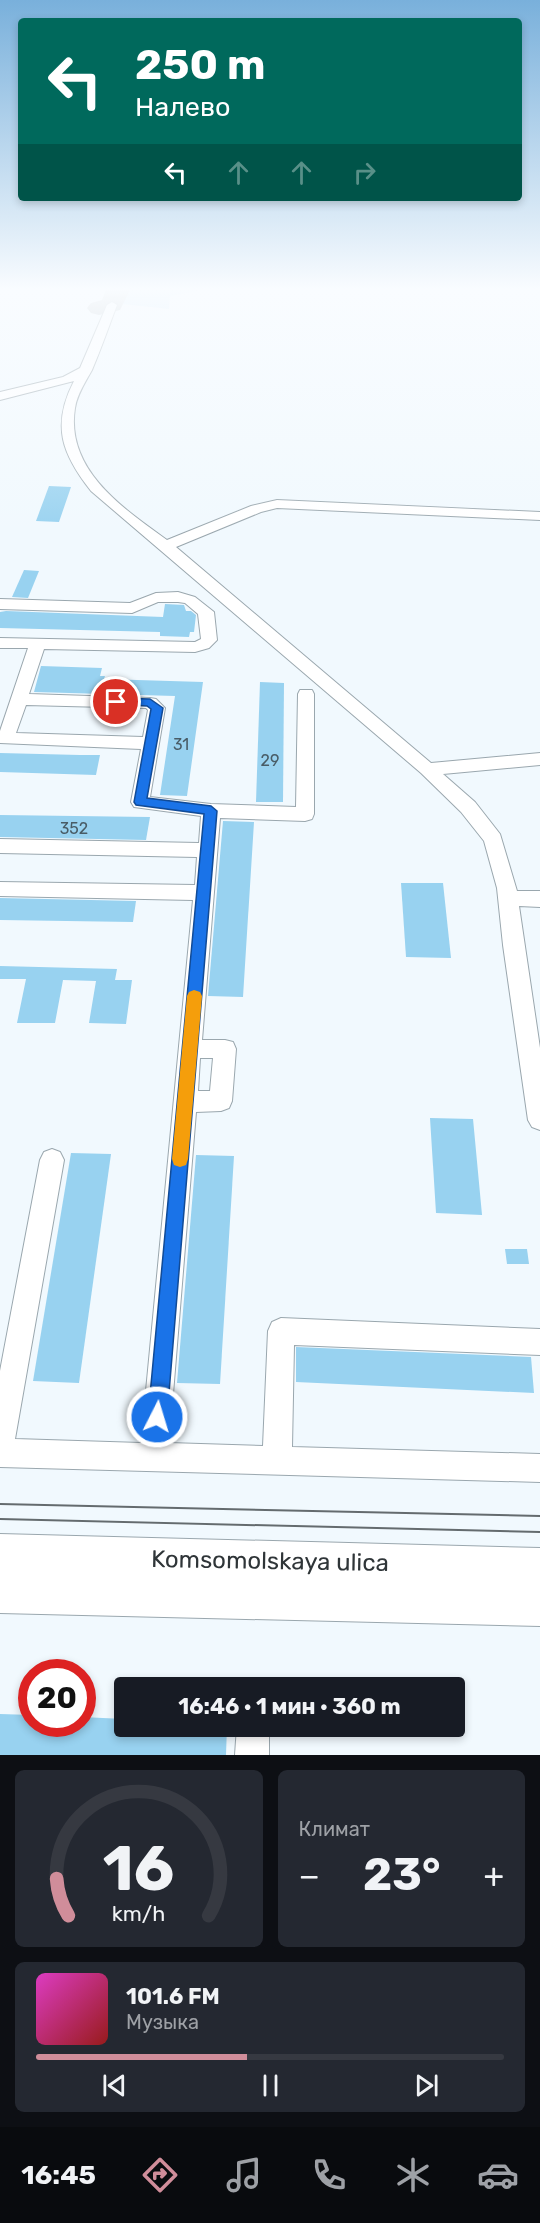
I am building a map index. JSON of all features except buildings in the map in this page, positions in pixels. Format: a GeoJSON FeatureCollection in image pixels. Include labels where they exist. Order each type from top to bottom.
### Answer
{"type":"FeatureCollection","features":[{"type":"Feature","properties":{"kind":"main road","name":"Komsomolskaya ulica"},"geometry":{"type":"LineString","coordinates":[[0,1554],[540,1568]]}},
{"type":"Feature","properties":{"kind":"main road","name":"Komsomolskaya ulica"},"geometry":{"type":"LineString","coordinates":[[0,1593],[540,1606]]}},
{"type":"Feature","properties":{"kind":"street"},"geometry":{"type":"LineString","coordinates":[[0,396],[67,381],[83,372]]}},
{"type":"Feature","properties":{"kind":"street"},"geometry":{"type":"LineString","coordinates":[[85,372],[69,407],[68,432],[72,449],[86,479],[121,513],[166,546],[427,769],[468,807],[494,839],[509,898],[513,945],[540,1120]]}},
{"type":"Feature","properties":{"kind":"street"},"geometry":{"type":"LineString","coordinates":[[166,546],[256,509],[277,504],[540,516]]}},
{"type":"Feature","properties":{"kind":"street"},"geometry":{"type":"LineString","coordinates":[[0,604],[132,608],[156,598],[184,599],[198,604],[206,612],[208,640],[203,645],[195,647],[0,643]]}},
{"type":"Feature","properties":{"kind":"street"},"geometry":{"type":"LineString","coordinates":[[38,644],[6,739],[151,743]]}},
{"type":"Feature","properties":{"kind":"street"},"geometry":{"type":"LineString","coordinates":[[20,699],[150,703],[157,708],[140,802],[211,811],[305,814],[306,694]]}},
{"type":"Feature","properties":{"kind":"street"},"geometry":{"type":"LineString","coordinates":[[427,769],[540,759]]}},
{"type":"Feature","properties":{"kind":"street"},"geometry":{"type":"LineString","coordinates":[[154,1458],[211,811]]}},
{"type":"Feature","properties":{"kind":"street"},"geometry":{"type":"LineString","coordinates":[[0,846],[207,850]]}},
{"type":"Feature","properties":{"kind":"street"},"geometry":{"type":"LineString","coordinates":[[0,889],[204,893]]}},
{"type":"Feature","properties":{"kind":"street"},"geometry":{"type":"LineString","coordinates":[[509,898],[540,899]]}},
{"type":"Feature","properties":{"kind":"street"},"geometry":{"type":"LineString","coordinates":[[185,1102],[221,1101],[225,1049],[190,1049]]}},
{"type":"Feature","properties":{"kind":"street"},"geometry":{"type":"LineString","coordinates":[[0,1445],[52,1160]]}},
{"type":"Feature","properties":{"kind":"street"},"geometry":{"type":"LineString","coordinates":[[277,1461],[281,1331],[540,1342]]}},
{"type":"Feature","properties":{"kind":"street"},"geometry":{"type":"LineString","coordinates":[[0,1453],[540,1468]]}},
{"type":"Feature","properties":{"kind":"street"},"geometry":{"type":"LineString","coordinates":[[252,1755],[253,1737]]}},
{"type":"Feature","properties":{"kind":"tram line"},"geometry":{"type":"LineString","coordinates":[[0,1504],[540,1516]]}},
{"type":"Feature","properties":{"kind":"tram line"},"geometry":{"type":"LineString","coordinates":[[0,1519],[540,1532]]}},
{"type":"Feature","properties":{"kind":"slow traffic"},"geometry":{"type":"LineString","coordinates":[[180,1159],[194,996]]}},
{"type":"Feature","properties":{"kind":"route"},"geometry":{"type":"LineString","coordinates":[[116,702],[150,703],[157,708],[140,802],[211,811],[157,1417]]}}]}
